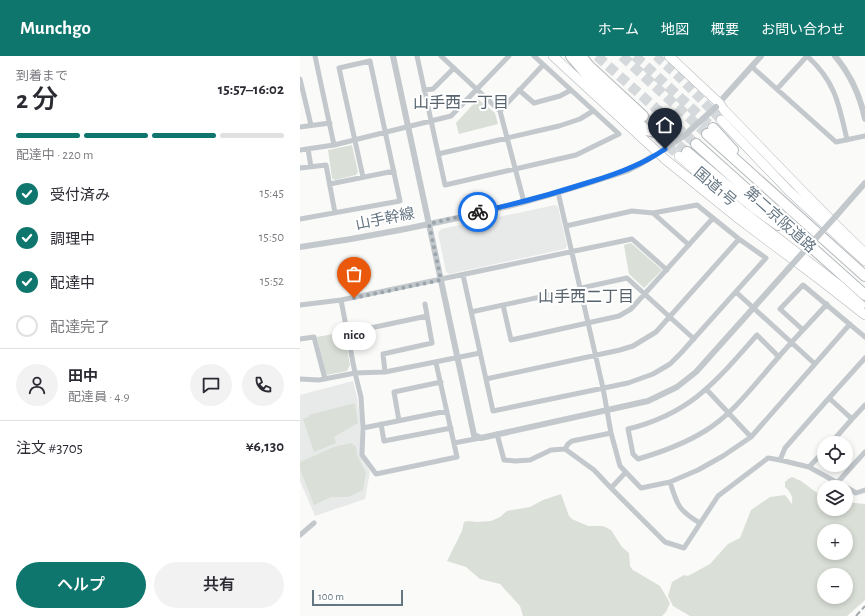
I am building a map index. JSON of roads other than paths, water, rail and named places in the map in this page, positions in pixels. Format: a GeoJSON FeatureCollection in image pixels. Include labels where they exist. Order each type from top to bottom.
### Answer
{"type":"FeatureCollection","features":[{"type":"Feature","properties":{"kind":"highway"},"geometry":{"type":"LineString","coordinates":[[553,56],[739,219],[819,278],[865,315]]}},
{"type":"Feature","properties":{"kind":"highway"},"geometry":{"type":"LineString","coordinates":[[571,56],[594,83],[646,130],[657,132],[667,126]]}},
{"type":"Feature","properties":{"kind":"highway"},"geometry":{"type":"LineString","coordinates":[[581,56],[589,66],[643,116]]}},
{"type":"Feature","properties":{"kind":"highway"},"geometry":{"type":"LineString","coordinates":[[669,56],[839,228],[865,252]]}},
{"type":"Feature","properties":{"kind":"highway"},"geometry":{"type":"LineString","coordinates":[[721,120],[789,191],[865,261]]}},
{"type":"Feature","properties":{"kind":"highway","name":"第二京阪道路"},"geometry":{"type":"LineString","coordinates":[[710,131],[778,198],[865,276]]}},
{"type":"Feature","properties":{"kind":"highway","name":"第二京阪道路"},"geometry":{"type":"LineString","coordinates":[[696,144],[865,295]]}},
{"type":"Feature","properties":{"kind":"highway"},"geometry":{"type":"LineString","coordinates":[[683,154],[829,263]]}},
{"type":"Feature","properties":{"kind":"highway","name":"国道1号"},"geometry":{"type":"LineString","coordinates":[[683,154],[740,209],[839,285],[865,308]]}},
{"type":"Feature","properties":{"kind":"street"},"geometry":{"type":"LineString","coordinates":[[315,56],[334,145]]}},
{"type":"Feature","properties":{"kind":"street"},"geometry":{"type":"LineString","coordinates":[[393,56],[474,435],[480,438]]}},
{"type":"Feature","properties":{"kind":"street"},"geometry":{"type":"LineString","coordinates":[[417,56],[445,185],[576,155],[619,134],[534,56]]}},
{"type":"Feature","properties":{"kind":"street"},"geometry":{"type":"LineString","coordinates":[[441,56],[500,111],[524,202]]}},
{"type":"Feature","properties":{"kind":"street"},"geometry":{"type":"LineString","coordinates":[[300,150],[334,145],[451,116],[509,56]]}},
{"type":"Feature","properties":{"kind":"street","name":"山手幹線"},"geometry":{"type":"LineString","coordinates":[[300,247],[349,240],[429,224],[524,202],[626,171],[662,151],[686,134],[718,105],[762,56]]}},
{"type":"Feature","properties":{"kind":"street"},"geometry":{"type":"LineString","coordinates":[[777,89],[807,56],[824,75],[834,91],[840,107],[847,140]]}},
{"type":"Feature","properties":{"kind":"street"},"geometry":{"type":"LineString","coordinates":[[835,56],[855,85],[865,119]]}},
{"type":"Feature","properties":{"kind":"street"},"geometry":{"type":"LineString","coordinates":[[300,219],[400,201],[370,61],[339,68],[362,177]]}},
{"type":"Feature","properties":{"kind":"street"},"geometry":{"type":"LineString","coordinates":[[500,111],[543,65]]}},
{"type":"Feature","properties":{"kind":"street"},"geometry":{"type":"LineString","coordinates":[[752,67],[836,142],[865,136]]}},
{"type":"Feature","properties":{"kind":"street"},"geometry":{"type":"LineString","coordinates":[[424,90],[432,89],[454,68]]}},
{"type":"Feature","properties":{"kind":"street"},"geometry":{"type":"LineString","coordinates":[[300,79],[311,125]]}},
{"type":"Feature","properties":{"kind":"street"},"geometry":{"type":"LineString","coordinates":[[519,90],[534,103],[560,96],[571,90]]}},
{"type":"Feature","properties":{"kind":"street"},"geometry":{"type":"LineString","coordinates":[[438,154],[559,126],[580,119],[594,111]]}},
{"type":"Feature","properties":{"kind":"street"},"geometry":{"type":"LineString","coordinates":[[300,127],[330,123]]}},
{"type":"Feature","properties":{"kind":"street"},"geometry":{"type":"LineString","coordinates":[[308,149],[311,167]]}},
{"type":"Feature","properties":{"kind":"street"},"geometry":{"type":"LineString","coordinates":[[300,168],[326,164],[335,213]]}},
{"type":"Feature","properties":{"kind":"street"},"geometry":{"type":"LineString","coordinates":[[330,184],[394,171]]}},
{"type":"Feature","properties":{"kind":"street"},"geometry":{"type":"LineString","coordinates":[[454,443],[648,401],[678,386],[696,372],[865,184]]}},
{"type":"Feature","properties":{"kind":"street"},"geometry":{"type":"LineString","coordinates":[[558,192],[606,411],[620,466],[641,488],[670,482],[698,470],[723,456],[751,436],[850,324]]}},
{"type":"Feature","properties":{"kind":"street"},"geometry":{"type":"LineString","coordinates":[[463,275],[493,412],[628,383],[653,374],[670,364],[766,258],[739,239],[697,205],[653,213],[632,211],[566,226]]}},
{"type":"Feature","properties":{"kind":"street"},"geometry":{"type":"LineString","coordinates":[[653,213],[689,245]]}},
{"type":"Feature","properties":{"kind":"street"},"geometry":{"type":"LineString","coordinates":[[503,305],[511,340],[620,316],[631,309],[713,218]]}},
{"type":"Feature","properties":{"kind":"street"},"geometry":{"type":"LineString","coordinates":[[300,305],[341,300],[632,239],[667,270]]}},
{"type":"Feature","properties":{"kind":"street"},"geometry":{"type":"LineString","coordinates":[[486,379],[595,356],[633,346],[656,332],[739,239]]}},
{"type":"Feature","properties":{"kind":"street"},"geometry":{"type":"LineString","coordinates":[[471,312],[628,278],[694,339]]}},
{"type":"Feature","properties":{"kind":"street"},"geometry":{"type":"LineString","coordinates":[[803,330],[780,309],[803,285],[865,337]]}},
{"type":"Feature","properties":{"kind":"street"},"geometry":{"type":"LineString","coordinates":[[736,292],[815,364]]}},
{"type":"Feature","properties":{"kind":"street"},"geometry":{"type":"LineString","coordinates":[[341,300],[361,396],[363,428],[362,455],[376,474],[457,457],[436,363]]}},
{"type":"Feature","properties":{"kind":"street"},"geometry":{"type":"LineString","coordinates":[[385,372],[383,354],[432,343],[425,304]]}},
{"type":"Feature","properties":{"kind":"street"},"geometry":{"type":"LineString","coordinates":[[779,357],[757,335],[707,390],[687,405],[655,421],[628,429],[633,454],[638,459],[666,451],[707,430],[729,412],[779,357],[791,343],[827,304]]}},
{"type":"Feature","properties":{"kind":"street"},"geometry":{"type":"LineString","coordinates":[[347,333],[427,316]]}},
{"type":"Feature","properties":{"kind":"street"},"geometry":{"type":"LineString","coordinates":[[300,339],[314,337],[325,379]]}},
{"type":"Feature","properties":{"kind":"street"},"geometry":{"type":"LineString","coordinates":[[300,379],[325,379],[355,373],[385,372],[480,353]]}},
{"type":"Feature","properties":{"kind":"street"},"geometry":{"type":"LineString","coordinates":[[780,460],[785,448],[865,358]]}},
{"type":"Feature","properties":{"kind":"street"},"geometry":{"type":"LineString","coordinates":[[399,421],[394,392],[441,382]]}},
{"type":"Feature","properties":{"kind":"street"},"geometry":{"type":"LineString","coordinates":[[707,390],[751,436]]}},
{"type":"Feature","properties":{"kind":"street"},"geometry":{"type":"LineString","coordinates":[[829,398],[852,419]]}},
{"type":"Feature","properties":{"kind":"street"},"geometry":{"type":"LineString","coordinates":[[837,436],[865,405]]}},
{"type":"Feature","properties":{"kind":"street"},"geometry":{"type":"LineString","coordinates":[[363,428],[447,411]]}},
{"type":"Feature","properties":{"kind":"street"},"geometry":{"type":"LineString","coordinates":[[381,424],[384,441],[450,428]]}},
{"type":"Feature","properties":{"kind":"street"},"geometry":{"type":"LineString","coordinates":[[565,449],[572,441],[611,433]]}},
{"type":"Feature","properties":{"kind":"street"},"geometry":{"type":"LineString","coordinates":[[497,434],[504,460],[530,460],[551,450],[565,449],[594,470],[610,488],[665,542],[684,548],[718,496],[768,458],[809,467],[832,480]]}},
{"type":"Feature","properties":{"kind":"street"},"geometry":{"type":"LineString","coordinates":[[840,480],[865,452]]}},
{"type":"Feature","properties":{"kind":"street"},"geometry":{"type":"LineString","coordinates":[[809,467],[817,458]]}},
{"type":"Feature","properties":{"kind":"street"},"geometry":{"type":"LineString","coordinates":[[610,488],[626,472]]}},
{"type":"Feature","properties":{"kind":"street"},"geometry":{"type":"LineString","coordinates":[[670,482],[676,502],[680,508],[688,516],[700,523]]}},
{"type":"Feature","properties":{"kind":"street"},"geometry":{"type":"LineString","coordinates":[[853,491],[856,493],[865,490]]}},
{"type":"Feature","properties":{"kind":"street"},"geometry":{"type":"LineString","coordinates":[[300,535],[314,523]]}},
{"type":"Feature","properties":{"kind":"tunnel"},"geometry":{"type":"LineString","coordinates":[[597,56],[696,144]]}},
{"type":"Feature","properties":{"kind":"tunnel"},"geometry":{"type":"LineString","coordinates":[[622,56],[707,134]]}},
{"type":"Feature","properties":{"kind":"tunnel"},"geometry":{"type":"LineString","coordinates":[[635,56],[713,128]]}},
{"type":"Feature","properties":{"kind":"tunnel"},"geometry":{"type":"LineString","coordinates":[[656,56],[721,120]]}},
{"type":"Feature","properties":{"kind":"tunnel"},"geometry":{"type":"LineString","coordinates":[[643,116],[687,152]]}},
{"type":"Feature","properties":{"kind":"tunnel"},"geometry":{"type":"LineString","coordinates":[[648,129],[679,156]]}},
{"type":"Feature","properties":{"kind":"railway"},"geometry":{"type":"LineString","coordinates":[[856,616],[865,606]]}},
{"type":"Feature","properties":{"kind":"place","name":"nico"},"geometry":{"type":"Point","coordinates":[354,298]}},
{"type":"Feature","properties":{"kind":"district","name":"山手西一丁目"},"geometry":{"type":"Point","coordinates":[461,103]}},
{"type":"Feature","properties":{"kind":"district","name":"山手西二丁目"},"geometry":{"type":"Point","coordinates":[586,297]}}]}
